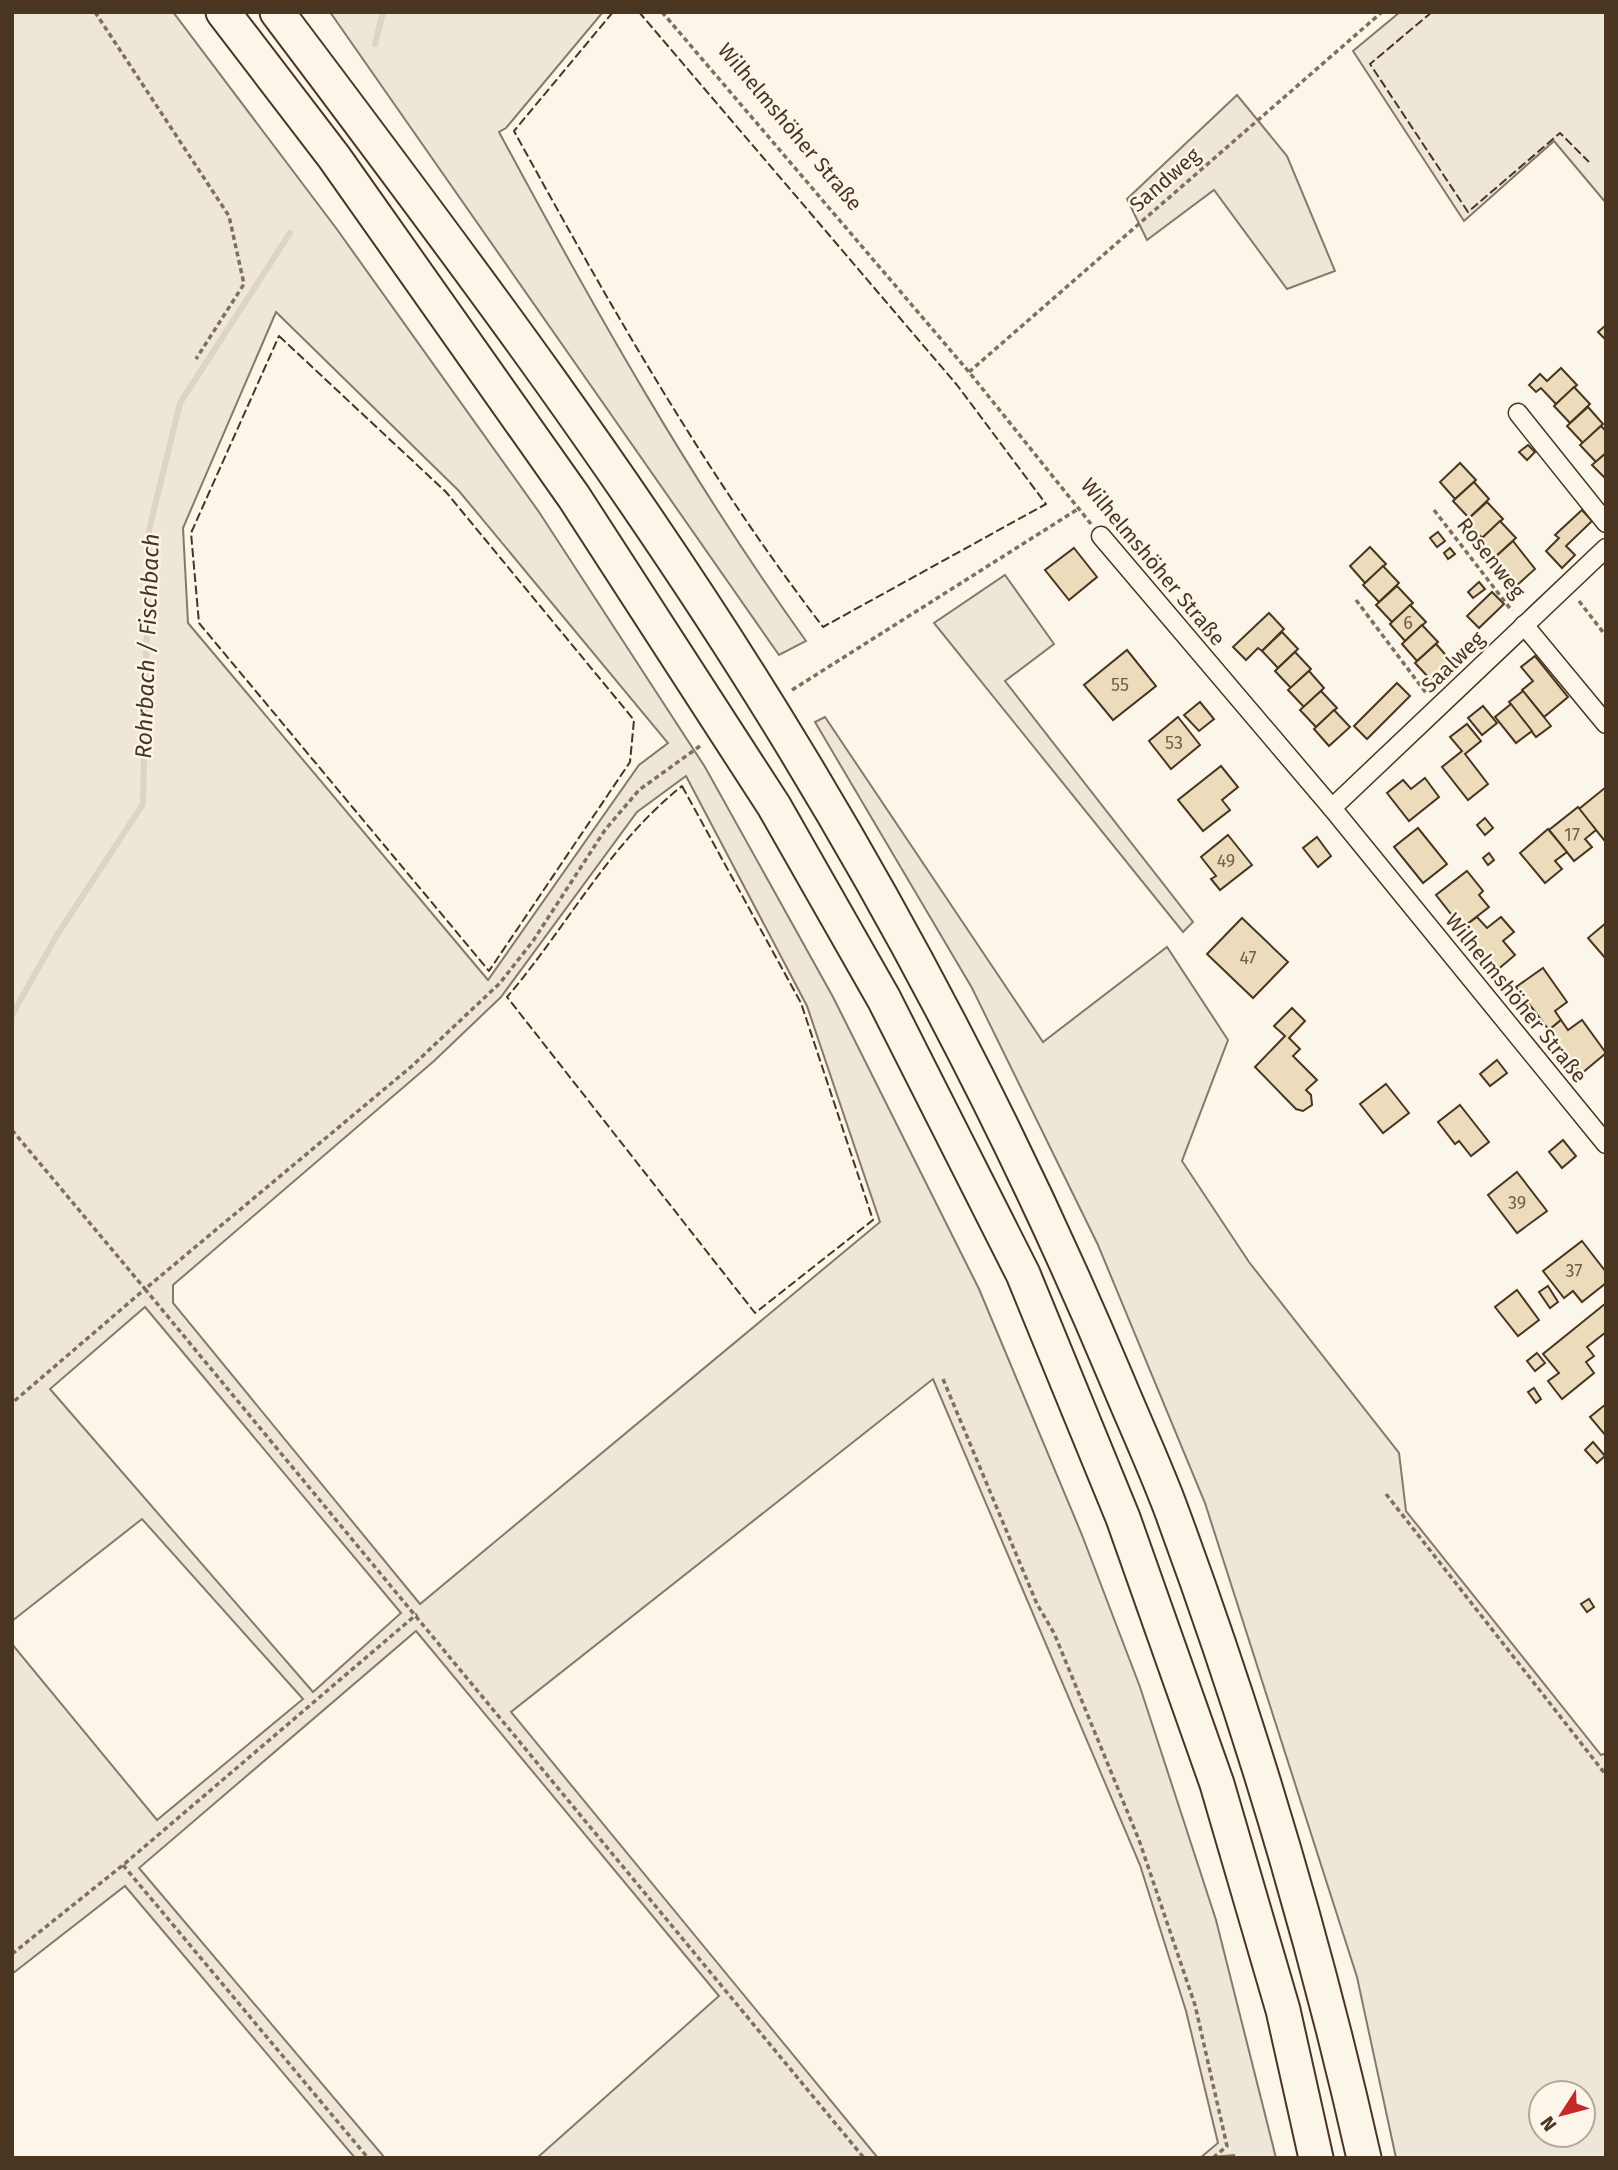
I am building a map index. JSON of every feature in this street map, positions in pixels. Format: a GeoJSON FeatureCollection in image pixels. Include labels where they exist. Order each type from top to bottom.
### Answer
{"type":"FeatureCollection","features":[{"type":"Feature","properties":{"kind":"highway"},"geometry":{"type":"LineString","coordinates":[[223,12],[334,157],[505,396],[620,565],[774,806],[890,1011],[1023,1274],[1123,1518],[1217,1784],[1283,2010],[1316,2158]]}},
{"type":"Feature","properties":{"kind":"highway"},"geometry":{"type":"LineString","coordinates":[[277,12],[615,473],[795,750],[941,1004],[1063,1251],[1168,1502],[1256,1760],[1333,2021],[1364,2158]]}},
{"type":"Feature","properties":{"kind":"street"},"geometry":{"type":"LineString","coordinates":[[1518,413],[1606,523]]}},
{"type":"Feature","properties":{"kind":"street","name":"Wilhelmshöher Straße"},"geometry":{"type":"LineString","coordinates":[[1101,536],[1332,808],[1606,1144]]}},
{"type":"Feature","properties":{"kind":"street","name":"Saalweg"},"geometry":{"type":"LineString","coordinates":[[1332,808],[1606,548]]}},
{"type":"Feature","properties":{"kind":"street"},"geometry":{"type":"LineString","coordinates":[[1524,625],[1606,724]]}},
{"type":"Feature","properties":{"kind":"path"},"geometry":{"type":"LineString","coordinates":[[95,12],[229,216],[244,284],[196,359]]}},
{"type":"Feature","properties":{"kind":"path","name":"Wilhelmshöher Straße"},"geometry":{"type":"LineString","coordinates":[[662,12],[969,372],[1101,536]]}},
{"type":"Feature","properties":{"kind":"path","name":"Sandweg"},"geometry":{"type":"LineString","coordinates":[[969,372],[1382,12]]}},
{"type":"Feature","properties":{"kind":"path"},"geometry":{"type":"LineString","coordinates":[[792,690],[1078,509]]}},
{"type":"Feature","properties":{"kind":"path","name":"Rosenweg"},"geometry":{"type":"LineString","coordinates":[[1434,510],[1524,625]]}},
{"type":"Feature","properties":{"kind":"path"},"geometry":{"type":"LineString","coordinates":[[1567,585],[1606,636]]}},
{"type":"Feature","properties":{"kind":"path"},"geometry":{"type":"LineString","coordinates":[[1356,600],[1438,709]]}},
{"type":"Feature","properties":{"kind":"path"},"geometry":{"type":"LineString","coordinates":[[12,1403],[412,1066],[500,984],[533,941],[605,830],[639,790],[700,746]]}},
{"type":"Feature","properties":{"kind":"path"},"geometry":{"type":"LineString","coordinates":[[12,1129],[417,1614],[864,2158]]}},
{"type":"Feature","properties":{"kind":"path"},"geometry":{"type":"LineString","coordinates":[[943,1379],[1037,1604],[1054,1633],[1139,1840],[1198,2018],[1227,2146],[1213,2158]]}},
{"type":"Feature","properties":{"kind":"path"},"geometry":{"type":"LineString","coordinates":[[1386,1494],[1606,1774]]}},
{"type":"Feature","properties":{"kind":"path"},"geometry":{"type":"LineString","coordinates":[[12,1954],[123,1865],[417,1614]]}},
{"type":"Feature","properties":{"kind":"path"},"geometry":{"type":"LineString","coordinates":[[123,1865],[368,2158]]}},
{"type":"Feature","properties":{"kind":"shaded area"},"geometry":{"type":"Polygon","coordinates":[[[12,12],[173,12],[336,228],[539,512],[705,767],[833,997],[979,1289],[1082,1535],[1140,1687],[1216,1920],[1276,2158],[1235,2158],[1234,2155],[1200,2158],[1218,2143],[1186,2011],[1140,1865],[933,1379],[511,1712],[878,2158],[537,2158],[719,1996],[416,1631],[139,1868],[385,2158],[355,2158],[125,1886],[12,1974],[12,1644],[157,1820],[303,1699],[142,1519],[12,1621],[12,12]],[[276,312],[183,528],[188,623],[488,980],[639,765],[668,743],[459,491],[276,312]],[[686,776],[637,812],[501,997],[434,1061],[173,1285],[173,1303],[420,1604],[880,1222],[807,1006],[686,776]],[[145,1307],[50,1389],[313,1692],[401,1613],[145,1307]]]}},
{"type":"Feature","properties":{"kind":"shaded area"},"geometry":{"type":"Polygon","coordinates":[[[330,12],[603,12],[506,128],[499,132],[644,391],[722,518],[806,641],[779,655],[330,12]]]}},
{"type":"Feature","properties":{"kind":"shaded area"},"geometry":{"type":"Polygon","coordinates":[[[1400,12],[1606,12],[1606,203],[1554,141],[1464,221],[1353,51],[1400,12]]]}},
{"type":"Feature","properties":{"kind":"shaded area"},"geometry":{"type":"Polygon","coordinates":[[[1237,95],[1287,156],[1335,271],[1287,289],[1214,190],[1147,240],[1127,199],[1237,95]]]}},
{"type":"Feature","properties":{"kind":"shaded area"},"geometry":{"type":"Polygon","coordinates":[[[1005,575],[1054,644],[1005,681],[1193,922],[1183,932],[934,623],[1005,575]]]}},
{"type":"Feature","properties":{"kind":"shaded area"},"geometry":{"type":"Polygon","coordinates":[[[825,717],[1043,1042],[1167,947],[1228,1040],[1182,1161],[1249,1262],[1399,1453],[1406,1511],[1601,1755],[1606,1753],[1606,2158],[1396,2158],[1357,1977],[1205,1503],[1098,1245],[972,988],[815,722],[825,717]]]}},
{"type":"Feature","properties":{"kind":"building"},"geometry":{"type":"Polygon","coordinates":[[[1606,325],[1606,340],[1598,332],[1606,325]]]}},
{"type":"Feature","properties":{"kind":"building"},"geometry":{"type":"Polygon","coordinates":[[[1561,368],[1577,385],[1556,404],[1541,388],[1536,392],[1529,385],[1540,374],[1547,381],[1561,368]]]}},
{"type":"Feature","properties":{"kind":"building"},"geometry":{"type":"Polygon","coordinates":[[[1574,387],[1590,404],[1570,423],[1554,406],[1574,387]]]}},
{"type":"Feature","properties":{"kind":"building"},"geometry":{"type":"Polygon","coordinates":[[[1588,407],[1603,424],[1583,443],[1567,426],[1588,407]]]}},
{"type":"Feature","properties":{"kind":"building"},"geometry":{"type":"Polygon","coordinates":[[[1601,426],[1606,431],[1606,453],[1596,462],[1580,445],[1601,426]]]}},
{"type":"Feature","properties":{"kind":"building"},"geometry":{"type":"Polygon","coordinates":[[[1528,445],[1535,452],[1527,460],[1519,452],[1528,445]]]}},
{"type":"Feature","properties":{"kind":"building"},"geometry":{"type":"Polygon","coordinates":[[[1606,453],[1606,479],[1592,465],[1606,453]]]}},
{"type":"Feature","properties":{"kind":"building"},"geometry":{"type":"Polygon","coordinates":[[[1460,463],[1476,480],[1455,499],[1440,482],[1460,463]]]}},
{"type":"Feature","properties":{"kind":"building"},"geometry":{"type":"Polygon","coordinates":[[[1474,482],[1489,499],[1469,518],[1453,501],[1474,482]]]}},
{"type":"Feature","properties":{"kind":"building"},"geometry":{"type":"Polygon","coordinates":[[[1487,502],[1503,519],[1482,538],[1466,521],[1487,502]]]}},
{"type":"Feature","properties":{"kind":"building"},"geometry":{"type":"Polygon","coordinates":[[[1582,510],[1592,521],[1566,546],[1575,555],[1562,568],[1546,551],[1559,538],[1555,535],[1582,510]]]}},
{"type":"Feature","properties":{"kind":"building"},"geometry":{"type":"Polygon","coordinates":[[[1500,521],[1516,538],[1495,557],[1480,540],[1500,521]]]}},
{"type":"Feature","properties":{"kind":"building"},"geometry":{"type":"Polygon","coordinates":[[[1438,532],[1445,541],[1437,547],[1430,538],[1438,532]]]}},
{"type":"Feature","properties":{"kind":"building"},"geometry":{"type":"Polygon","coordinates":[[[1513,541],[1535,569],[1514,588],[1492,560],[1513,541]]]}},
{"type":"Feature","properties":{"kind":"building"},"geometry":{"type":"Polygon","coordinates":[[[1370,547],[1386,564],[1365,583],[1350,566],[1370,547]]]}},
{"type":"Feature","properties":{"kind":"building"},"geometry":{"type":"Polygon","coordinates":[[[1074,548],[1097,577],[1069,600],[1045,570],[1074,548]]]}},
{"type":"Feature","properties":{"kind":"building"},"geometry":{"type":"Polygon","coordinates":[[[1450,548],[1455,554],[1448,559],[1444,553],[1450,548]]]}},
{"type":"Feature","properties":{"kind":"building"},"geometry":{"type":"Polygon","coordinates":[[[1383,566],[1399,583],[1379,602],[1363,585],[1383,566]]]}},
{"type":"Feature","properties":{"kind":"building"},"geometry":{"type":"Polygon","coordinates":[[[1479,582],[1485,589],[1473,598],[1468,592],[1479,582]]]}},
{"type":"Feature","properties":{"kind":"building"},"geometry":{"type":"Polygon","coordinates":[[[1397,586],[1413,603],[1392,622],[1376,605],[1397,586]]]}},
{"type":"Feature","properties":{"kind":"building"},"geometry":{"type":"Polygon","coordinates":[[[1492,592],[1504,604],[1479,628],[1467,616],[1492,592]]]}},
{"type":"Feature","properties":{"kind":"building"},"geometry":{"type":"Polygon","coordinates":[[[1410,605],[1426,622],[1405,641],[1390,624],[1410,605]]]}},
{"type":"Feature","properties":{"kind":"building"},"geometry":{"type":"Polygon","coordinates":[[[1269,613],[1284,629],[1262,651],[1258,648],[1246,660],[1233,647],[1269,613]]]}},
{"type":"Feature","properties":{"kind":"building"},"geometry":{"type":"Polygon","coordinates":[[[1422,625],[1438,642],[1417,661],[1402,644],[1422,625]]]}},
{"type":"Feature","properties":{"kind":"building"},"geometry":{"type":"Polygon","coordinates":[[[1282,632],[1298,649],[1278,668],[1262,651],[1282,632]]]}},
{"type":"Feature","properties":{"kind":"building"},"geometry":{"type":"Polygon","coordinates":[[[1436,644],[1451,661],[1431,680],[1415,663],[1436,644]]]}},
{"type":"Feature","properties":{"kind":"building"},"geometry":{"type":"Polygon","coordinates":[[[1127,650],[1156,686],[1113,720],[1084,685],[1127,650]]]}},
{"type":"Feature","properties":{"kind":"building"},"geometry":{"type":"Polygon","coordinates":[[[1295,652],[1311,669],[1291,688],[1275,671],[1295,652]]]}},
{"type":"Feature","properties":{"kind":"building"},"geometry":{"type":"Polygon","coordinates":[[[1535,656],[1568,697],[1544,717],[1522,690],[1533,681],[1521,667],[1535,656]]]}},
{"type":"Feature","properties":{"kind":"building"},"geometry":{"type":"Polygon","coordinates":[[[1309,671],[1324,688],[1304,707],[1288,690],[1309,671]]]}},
{"type":"Feature","properties":{"kind":"building"},"geometry":{"type":"Polygon","coordinates":[[[1397,683],[1410,696],[1367,739],[1354,726],[1397,683]]]}},
{"type":"Feature","properties":{"kind":"building"},"geometry":{"type":"Polygon","coordinates":[[[1321,691],[1337,708],[1316,727],[1300,710],[1321,691]]]}},
{"type":"Feature","properties":{"kind":"building"},"geometry":{"type":"Polygon","coordinates":[[[1523,691],[1551,726],[1536,737],[1509,702],[1523,691]]]}},
{"type":"Feature","properties":{"kind":"building"},"geometry":{"type":"Polygon","coordinates":[[[1200,702],[1214,719],[1199,731],[1184,715],[1200,702]]]}},
{"type":"Feature","properties":{"kind":"building"},"geometry":{"type":"Polygon","coordinates":[[[1511,704],[1532,731],[1516,743],[1495,717],[1511,704]]]}},
{"type":"Feature","properties":{"kind":"building"},"geometry":{"type":"Polygon","coordinates":[[[1483,706],[1497,723],[1482,735],[1468,718],[1483,706]]]}},
{"type":"Feature","properties":{"kind":"building"},"geometry":{"type":"Polygon","coordinates":[[[1334,710],[1350,727],[1329,746],[1314,729],[1334,710]]]}},
{"type":"Feature","properties":{"kind":"building"},"geometry":{"type":"Polygon","coordinates":[[[1178,717],[1200,745],[1171,769],[1149,741],[1178,717]]]}},
{"type":"Feature","properties":{"kind":"building"},"geometry":{"type":"Polygon","coordinates":[[[1467,724],[1481,741],[1465,754],[1488,784],[1468,800],[1442,767],[1462,751],[1450,737],[1467,724]]]}},
{"type":"Feature","properties":{"kind":"building"},"geometry":{"type":"Polygon","coordinates":[[[1221,766],[1238,787],[1222,800],[1230,810],[1203,831],[1178,800],[1221,766]]]}},
{"type":"Feature","properties":{"kind":"building"},"geometry":{"type":"Polygon","coordinates":[[[1425,778],[1439,797],[1409,821],[1387,793],[1403,780],[1411,789],[1425,778]]]}},
{"type":"Feature","properties":{"kind":"building"},"geometry":{"type":"Polygon","coordinates":[[[1606,787],[1606,838],[1604,840],[1579,809],[1606,787]]]}},
{"type":"Feature","properties":{"kind":"building"},"geometry":{"type":"Polygon","coordinates":[[[1578,807],[1596,830],[1585,839],[1592,847],[1574,861],[1549,830],[1578,807]]]}},
{"type":"Feature","properties":{"kind":"building"},"geometry":{"type":"Polygon","coordinates":[[[1485,818],[1493,828],[1485,835],[1477,825],[1485,818]]]}},
{"type":"Feature","properties":{"kind":"building"},"geometry":{"type":"Polygon","coordinates":[[[1418,828],[1447,864],[1423,883],[1394,847],[1418,828]]]}},
{"type":"Feature","properties":{"kind":"building"},"geometry":{"type":"Polygon","coordinates":[[[1548,829],[1567,852],[1555,861],[1562,869],[1545,883],[1520,853],[1548,829]]]}},
{"type":"Feature","properties":{"kind":"building"},"geometry":{"type":"Polygon","coordinates":[[[1228,835],[1252,865],[1220,890],[1211,879],[1216,876],[1201,857],[1228,835]]]}},
{"type":"Feature","properties":{"kind":"building"},"geometry":{"type":"Polygon","coordinates":[[[1317,837],[1331,856],[1318,867],[1303,848],[1317,837]]]}},
{"type":"Feature","properties":{"kind":"building"},"geometry":{"type":"Polygon","coordinates":[[[1489,853],[1494,860],[1488,865],[1483,858],[1489,853]]]}},
{"type":"Feature","properties":{"kind":"building"},"geometry":{"type":"Polygon","coordinates":[[[1467,871],[1483,891],[1479,895],[1489,907],[1462,928],[1436,895],[1467,871]]]}},
{"type":"Feature","properties":{"kind":"building"},"geometry":{"type":"Polygon","coordinates":[[[1477,917],[1487,928],[1501,917],[1514,932],[1503,941],[1515,955],[1496,971],[1462,928],[1477,917]]]}},
{"type":"Feature","properties":{"kind":"building"},"geometry":{"type":"Polygon","coordinates":[[[1242,918],[1288,962],[1253,998],[1207,954],[1242,918]]]}},
{"type":"Feature","properties":{"kind":"building"},"geometry":{"type":"Polygon","coordinates":[[[1606,923],[1606,959],[1588,938],[1606,923]]]}},
{"type":"Feature","properties":{"kind":"building"},"geometry":{"type":"Polygon","coordinates":[[[1543,968],[1567,1002],[1555,1011],[1561,1020],[1549,1030],[1516,987],[1543,968]]]}},
{"type":"Feature","properties":{"kind":"building"},"geometry":{"type":"Polygon","coordinates":[[[1292,1008],[1305,1021],[1289,1038],[1300,1049],[1293,1056],[1317,1080],[1306,1090],[1311,1095],[1312,1105],[1303,1111],[1296,1109],[1255,1067],[1285,1036],[1274,1026],[1292,1008]]]}},
{"type":"Feature","properties":{"kind":"building"},"geometry":{"type":"Polygon","coordinates":[[[1561,1020],[1568,1030],[1582,1020],[1606,1053],[1581,1074],[1549,1030],[1561,1020]]]}},
{"type":"Feature","properties":{"kind":"building"},"geometry":{"type":"Polygon","coordinates":[[[1497,1060],[1507,1073],[1490,1086],[1480,1074],[1497,1060]]]}},
{"type":"Feature","properties":{"kind":"building"},"geometry":{"type":"Polygon","coordinates":[[[1386,1084],[1409,1113],[1383,1133],[1360,1104],[1386,1084]]]}},
{"type":"Feature","properties":{"kind":"building"},"geometry":{"type":"Polygon","coordinates":[[[1460,1105],[1489,1142],[1471,1156],[1459,1141],[1455,1144],[1438,1122],[1460,1105]]]}},
{"type":"Feature","properties":{"kind":"building"},"geometry":{"type":"Polygon","coordinates":[[[1563,1140],[1576,1156],[1562,1168],[1549,1152],[1563,1140]]]}},
{"type":"Feature","properties":{"kind":"building"},"geometry":{"type":"Polygon","coordinates":[[[1517,1172],[1547,1211],[1517,1233],[1488,1195],[1517,1172]]]}},
{"type":"Feature","properties":{"kind":"building"},"geometry":{"type":"Polygon","coordinates":[[[1582,1241],[1606,1272],[1606,1283],[1582,1302],[1573,1291],[1564,1298],[1543,1271],[1582,1241]]]}},
{"type":"Feature","properties":{"kind":"building"},"geometry":{"type":"Polygon","coordinates":[[[1548,1286],[1558,1302],[1550,1308],[1539,1292],[1548,1286]]]}},
{"type":"Feature","properties":{"kind":"building"},"geometry":{"type":"Polygon","coordinates":[[[1517,1290],[1539,1320],[1518,1336],[1495,1307],[1517,1290]]]}},
{"type":"Feature","properties":{"kind":"building"},"geometry":{"type":"Polygon","coordinates":[[[1606,1303],[1606,1332],[1587,1347],[1594,1356],[1586,1362],[1594,1373],[1562,1399],[1548,1381],[1559,1373],[1543,1354],[1606,1303]]]}},
{"type":"Feature","properties":{"kind":"building"},"geometry":{"type":"Polygon","coordinates":[[[1537,1353],[1545,1363],[1535,1371],[1527,1361],[1537,1353]]]}},
{"type":"Feature","properties":{"kind":"building"},"geometry":{"type":"Polygon","coordinates":[[[1534,1388],[1541,1399],[1536,1403],[1528,1392],[1534,1388]]]}},
{"type":"Feature","properties":{"kind":"building"},"geometry":{"type":"Polygon","coordinates":[[[1606,1404],[1606,1436],[1590,1417],[1606,1404]]]}},
{"type":"Feature","properties":{"kind":"building"},"geometry":{"type":"Polygon","coordinates":[[[1593,1442],[1605,1456],[1597,1463],[1585,1450],[1593,1442]]]}},
{"type":"Feature","properties":{"kind":"building"},"geometry":{"type":"Polygon","coordinates":[[[1589,1599],[1594,1607],[1587,1612],[1581,1604],[1589,1599]]]}},
{"type":"Feature","properties":{"kind":"waterway","name":"Rohrbach / Fischbach"},"geometry":{"type":"LineString","coordinates":[[375,44],[383,12]]}},
{"type":"Feature","properties":{"kind":"waterway","name":"Rohrbach / Fischbach"},"geometry":{"type":"LineString","coordinates":[[12,1015],[57,935],[143,804],[149,530],[180,403],[290,233]]}},
{"type":"Feature","properties":{"kind":"fence"},"geometry":{"type":"LineString","coordinates":[[613,12],[514,131],[659,385],[738,508],[823,627],[1046,504],[957,385],[639,12]]}},
{"type":"Feature","properties":{"kind":"fence"},"geometry":{"type":"LineString","coordinates":[[1432,12],[1370,64],[1468,212],[1560,133],[1589,162]]}},
{"type":"Feature","properties":{"kind":"fence"},"geometry":{"type":"LineString","coordinates":[[279,336],[446,492],[634,720],[630,762],[489,971],[199,623],[191,533],[279,336]]}},
{"type":"Feature","properties":{"kind":"fence"},"geometry":{"type":"LineString","coordinates":[[682,786],[801,1003],[873,1220],[755,1313],[507,997],[610,860],[656,809],[682,786]]}}]}
